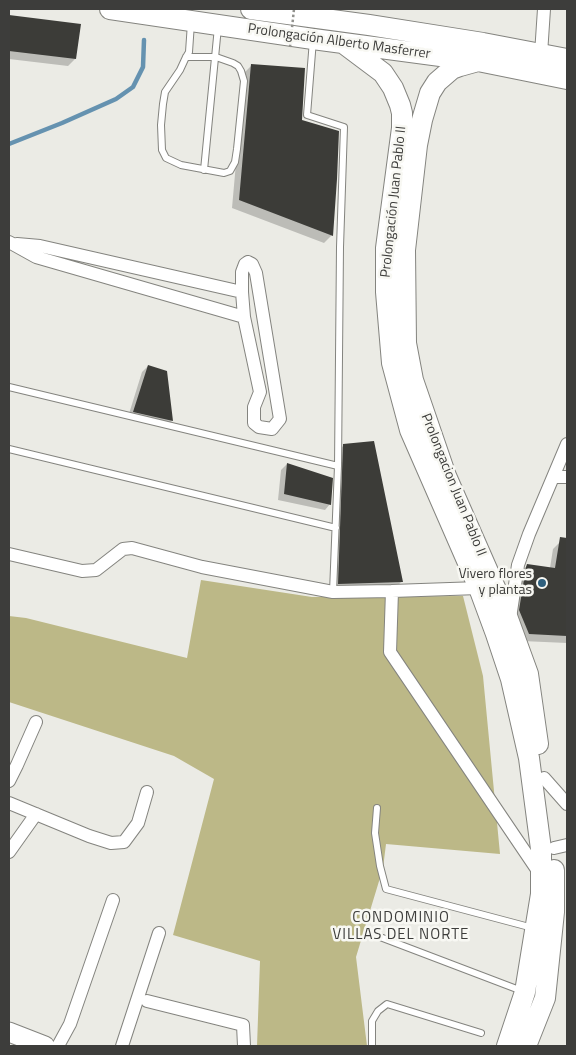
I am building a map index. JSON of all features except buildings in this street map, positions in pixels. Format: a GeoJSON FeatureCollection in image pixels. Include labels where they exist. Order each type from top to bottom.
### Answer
{"type":"FeatureCollection","features":[{"type":"Feature","properties":{"kind":"main road","name":"Prolongación Alberto Masferrer"},"geometry":{"type":"LineString","coordinates":[[110,9],[478,62],[567,79]]}},
{"type":"Feature","properties":{"kind":"main road","name":"Prolongación Alberto Masferrer"},"geometry":{"type":"LineString","coordinates":[[251,9],[483,43],[567,59]]}},
{"type":"Feature","properties":{"kind":"main road","name":"Prolongación Juan Pablo II"},"geometry":{"type":"LineString","coordinates":[[343,43],[384,73],[400,104],[402,128],[386,248],[386,292],[392,363],[410,430],[479,588],[496,634],[511,679],[530,758],[541,849],[541,894],[525,992],[507,1046]]}},
{"type":"Feature","properties":{"kind":"main road","name":"Prolongacion Juan Pablo II"},"geometry":{"type":"LineString","coordinates":[[478,62],[452,69],[437,82],[430,93],[422,120],[417,145],[405,250],[406,343],[412,380],[446,476],[510,623],[528,674],[544,778],[561,847],[545,998],[526,1046]]}},
{"type":"Feature","properties":{"kind":"street"},"geometry":{"type":"LineString","coordinates":[[541,54],[544,9]]}},
{"type":"Feature","properties":{"kind":"street"},"geometry":{"type":"LineString","coordinates":[[10,243],[40,246],[242,292]]}},
{"type":"Feature","properties":{"kind":"street"},"geometry":{"type":"LineString","coordinates":[[10,243],[36,256],[244,317]]}},
{"type":"Feature","properties":{"kind":"street"},"geometry":{"type":"LineString","coordinates":[[248,262],[252,264],[256,273],[280,419],[272,429],[259,427],[254,422],[254,407],[260,392],[244,317],[242,272],[245,264],[248,262]]}},
{"type":"Feature","properties":{"kind":"street"},"geometry":{"type":"LineString","coordinates":[[510,623],[518,566],[528,534],[567,444]]}},
{"type":"Feature","properties":{"kind":"street"},"geometry":{"type":"LineString","coordinates":[[554,477],[567,477]]}},
{"type":"Feature","properties":{"kind":"street"},"geometry":{"type":"LineString","coordinates":[[9,554],[82,570],[96,570],[123,549],[132,548],[202,567],[333,592],[479,588]]}},
{"type":"Feature","properties":{"kind":"street"},"geometry":{"type":"LineString","coordinates":[[392,590],[390,652],[542,876]]}},
{"type":"Feature","properties":{"kind":"street"},"geometry":{"type":"LineString","coordinates":[[9,781],[18,765],[36,722]]}},
{"type":"Feature","properties":{"kind":"street"},"geometry":{"type":"LineString","coordinates":[[544,778],[567,804]]}},
{"type":"Feature","properties":{"kind":"street"},"geometry":{"type":"LineString","coordinates":[[9,802],[89,836],[111,843],[124,842],[138,823],[147,792]]}},
{"type":"Feature","properties":{"kind":"street"},"geometry":{"type":"LineString","coordinates":[[9,852],[36,814]]}},
{"type":"Feature","properties":{"kind":"street"},"geometry":{"type":"LineString","coordinates":[[58,1046],[70,1024],[113,900]]}},
{"type":"Feature","properties":{"kind":"street"},"geometry":{"type":"LineString","coordinates":[[122,1046],[159,933]]}},
{"type":"Feature","properties":{"kind":"street"},"geometry":{"type":"LineString","coordinates":[[147,1000],[243,1025],[244,1046]]}},
{"type":"Feature","properties":{"kind":"street"},"geometry":{"type":"LineString","coordinates":[[11,1038],[45,1046]]}},
{"type":"Feature","properties":{"kind":"lane"},"geometry":{"type":"LineString","coordinates":[[186,57],[216,58],[233,63],[241,71],[244,81],[237,149],[235,162],[230,171],[224,173],[181,165],[166,158],[160,144],[165,92],[180,70],[186,57],[189,52],[191,21]]}},
{"type":"Feature","properties":{"kind":"lane"},"geometry":{"type":"LineString","coordinates":[[204,170],[218,25]]}},
{"type":"Feature","properties":{"kind":"lane"},"geometry":{"type":"LineString","coordinates":[[313,39],[307,115],[344,127],[340,247],[338,466],[333,592]]}},
{"type":"Feature","properties":{"kind":"lane"},"geometry":{"type":"LineString","coordinates":[[9,387],[338,466]]}},
{"type":"Feature","properties":{"kind":"lane"},"geometry":{"type":"LineString","coordinates":[[9,449],[336,528]]}},
{"type":"Feature","properties":{"kind":"lane"},"geometry":{"type":"LineString","coordinates":[[377,808],[375,833],[386,889],[535,929]]}},
{"type":"Feature","properties":{"kind":"lane"},"geometry":{"type":"LineString","coordinates":[[380,937],[525,992]]}},
{"type":"Feature","properties":{"kind":"lane"},"geometry":{"type":"LineString","coordinates":[[372,1046],[372,1021],[378,1011],[387,1004],[481,1033]]}},
{"type":"Feature","properties":{"kind":"path"},"geometry":{"type":"LineString","coordinates":[[290,47],[294,9]]}},
{"type":"Feature","properties":{"kind":"shaded area"},"geometry":{"type":"Polygon","coordinates":[[[201,580],[312,597],[463,596],[483,676],[500,854],[386,844],[383,868],[356,957],[367,1046],[257,1046],[260,961],[173,935],[214,779],[174,756],[9,702],[9,616],[26,618],[187,658],[201,580]]]}},
{"type":"Feature","properties":{"kind":"waterway"},"geometry":{"type":"LineString","coordinates":[[9,144],[116,99],[133,87],[143,67],[144,40]]}},
{"type":"Feature","properties":{"kind":"place","name":"Vivero flores y plantas"},"geometry":{"type":"Point","coordinates":[542,583]}},
{"type":"Feature","properties":{"kind":"district","name":"CONDOMINIO VILLAS DEL NORTE"},"geometry":{"type":"Point","coordinates":[401,926]}}]}
